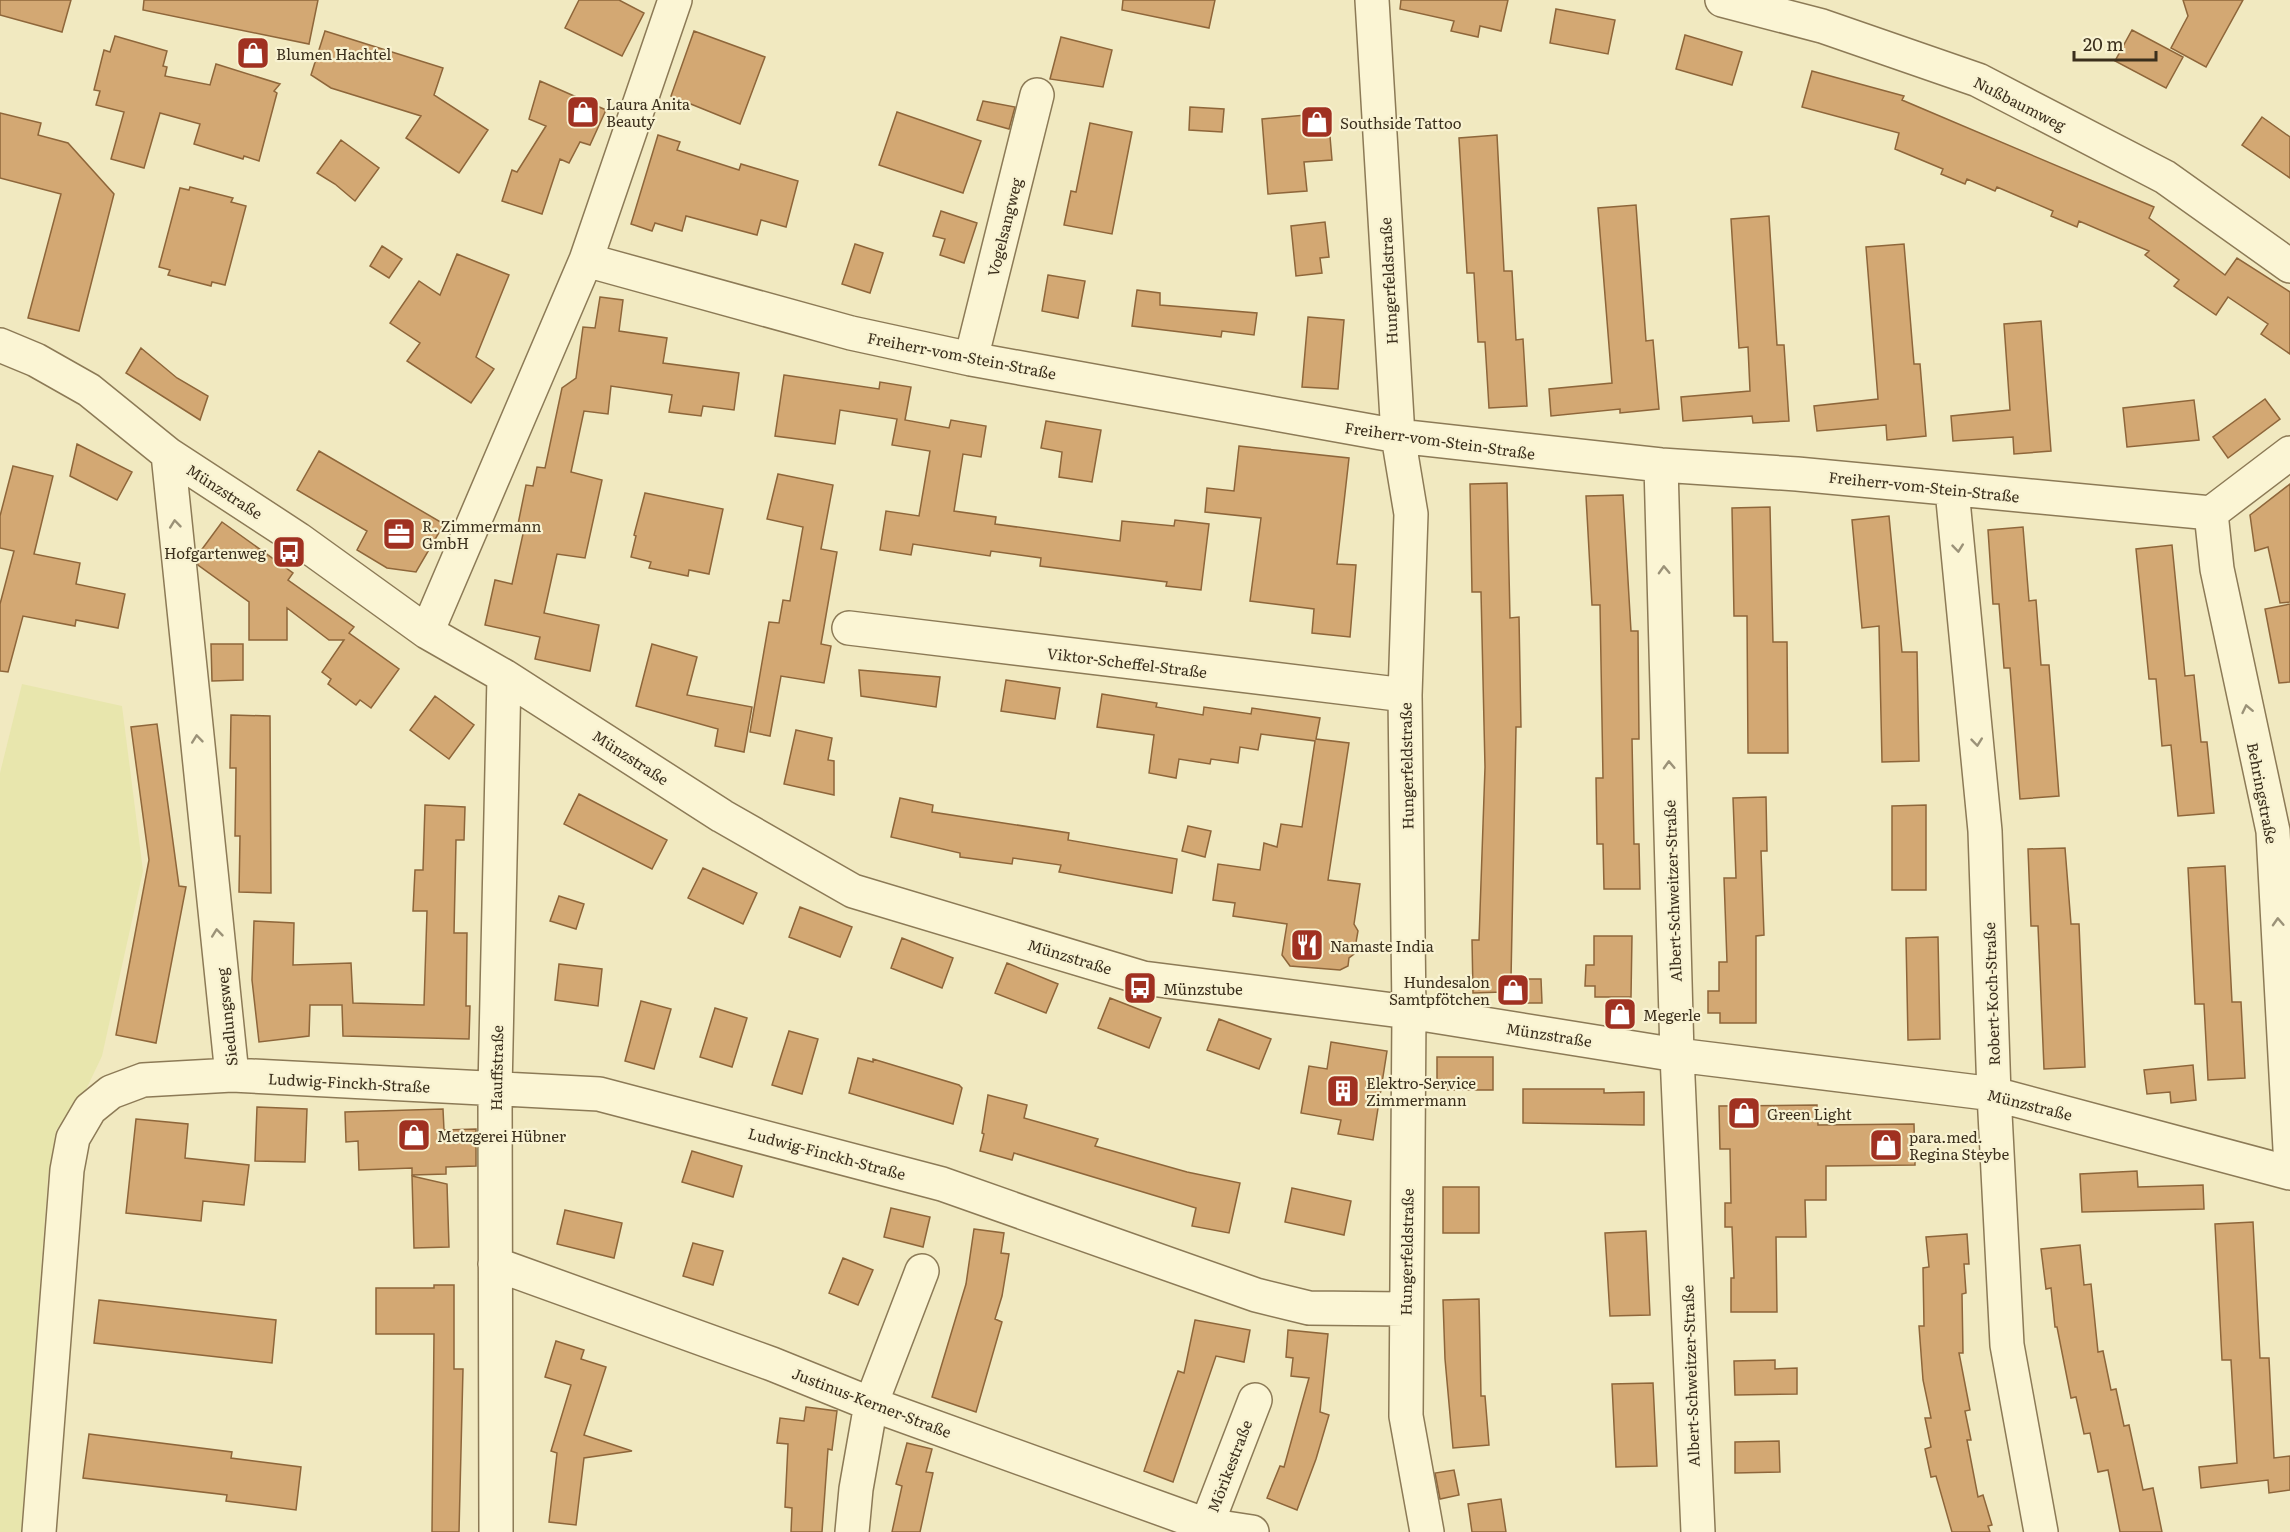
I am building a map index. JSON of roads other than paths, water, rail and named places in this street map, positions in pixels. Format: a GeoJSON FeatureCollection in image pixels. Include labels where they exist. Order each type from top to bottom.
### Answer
{"type":"FeatureCollection","features":[{"type":"Feature","properties":{"kind":"street"},"geometry":{"type":"LineString","coordinates":[[427,632],[586,260],[675,0]]}},
{"type":"Feature","properties":{"kind":"street","name":"Hungerfeldstraße"},"geometry":{"type":"LineString","coordinates":[[1372,0],[1398,436],[1411,514],[1405,695],[1409,1012],[1406,1416],[1427,1532]]}},
{"type":"Feature","properties":{"kind":"street","name":"Nußbaumweg"},"geometry":{"type":"LineString","coordinates":[[1722,0],[1822,26],[1978,80],[2164,177],[2290,266]]}},
{"type":"Feature","properties":{"kind":"street","name":"Vogelsangweg"},"geometry":{"type":"LineString","coordinates":[[971,359],[1037,95]]}},
{"type":"Feature","properties":{"kind":"street","name":"Freiherr-vom-Stein-Straße"},"geometry":{"type":"LineString","coordinates":[[586,260],[851,333],[971,359],[1398,436],[1661,465],[1797,474],[2211,513]]}},
{"type":"Feature","properties":{"kind":"street","name":"Münzstraße"},"geometry":{"type":"LineString","coordinates":[[0,345],[36,360],[89,390],[168,454],[298,539],[427,632],[504,676],[722,816],[853,891],[1143,978],[1409,1012],[1677,1055],[1994,1094],[2290,1173]]}},
{"type":"Feature","properties":{"kind":"street"},"geometry":{"type":"LineString","coordinates":[[2211,513],[2290,453]]}},
{"type":"Feature","properties":{"kind":"street","name":"Siedlungsweg"},"geometry":{"type":"LineString","coordinates":[[39,1532],[68,1170],[73,1138],[90,1109],[111,1092],[143,1080],[232,1075],[168,454]]}},
{"type":"Feature","properties":{"kind":"street","name":"Albert-Schweitzer-Straße"},"geometry":{"type":"LineString","coordinates":[[1661,465],[1677,1055],[1698,1532]]}},
{"type":"Feature","properties":{"kind":"street","name":"Robert-Koch-Straße"},"geometry":{"type":"LineString","coordinates":[[1952,490],[1985,831],[1994,1094],[2007,1345],[2041,1532]]}},
{"type":"Feature","properties":{"kind":"street","name":"Behringstraße"},"geometry":{"type":"LineString","coordinates":[[2211,513],[2217,569],[2273,831],[2290,1149]]}},
{"type":"Feature","properties":{"kind":"street","name":"Viktor-Scheffel-Straße"},"geometry":{"type":"LineString","coordinates":[[849,628],[1405,695]]}},
{"type":"Feature","properties":{"kind":"street","name":"Hauffstraße"},"geometry":{"type":"LineString","coordinates":[[496,1532],[495,1090],[504,676]]}},
{"type":"Feature","properties":{"kind":"street","name":"Ludwig-Finckh-Straße"},"geometry":{"type":"LineString","coordinates":[[232,1075],[599,1094],[942,1184],[1256,1295],[1309,1308],[1405,1309]]}},
{"type":"Feature","properties":{"kind":"street","name":"Justinus-Kerner-Straße"},"geometry":{"type":"LineString","coordinates":[[495,1264],[772,1364],[871,1404],[1205,1528],[1252,1532]]}},
{"type":"Feature","properties":{"kind":"street"},"geometry":{"type":"LineString","coordinates":[[852,1532],[856,1489],[871,1404],[922,1271]]}},
{"type":"Feature","properties":{"kind":"street","name":"Mörikestraße"},"geometry":{"type":"LineString","coordinates":[[1205,1528],[1255,1400]]}},
{"type":"Feature","properties":{"kind":"place","name":"Blumen Hachtel"},"geometry":{"type":"Point","coordinates":[253,53]}},
{"type":"Feature","properties":{"kind":"place","name":"Laura Anita Beauty"},"geometry":{"type":"Point","coordinates":[583,112]}},
{"type":"Feature","properties":{"kind":"place","name":"Southside Tattoo"},"geometry":{"type":"Point","coordinates":[1317,122]}},
{"type":"Feature","properties":{"kind":"place","name":"R. Zimmermann GmbH"},"geometry":{"type":"Point","coordinates":[399,534]}},
{"type":"Feature","properties":{"kind":"place","name":"Hofgartenweg"},"geometry":{"type":"Point","coordinates":[289,552]}},
{"type":"Feature","properties":{"kind":"place","name":"Namaste India"},"geometry":{"type":"Point","coordinates":[1307,945]}},
{"type":"Feature","properties":{"kind":"place","name":"Münzstube"},"geometry":{"type":"Point","coordinates":[1140,988]}},
{"type":"Feature","properties":{"kind":"place","name":"Hundesalon Samtpfötchen"},"geometry":{"type":"Point","coordinates":[1513,990]}},
{"type":"Feature","properties":{"kind":"place","name":"Megerle"},"geometry":{"type":"Point","coordinates":[1620,1014]}},
{"type":"Feature","properties":{"kind":"place","name":"Elektro-Service Zimmermann"},"geometry":{"type":"Point","coordinates":[1343,1091]}},
{"type":"Feature","properties":{"kind":"place","name":"Green Light"},"geometry":{"type":"Point","coordinates":[1744,1113]}},
{"type":"Feature","properties":{"kind":"place","name":"Metzgerei Hübner"},"geometry":{"type":"Point","coordinates":[414,1135]}},
{"type":"Feature","properties":{"kind":"place","name":"para.med. Regina Steybe"},"geometry":{"type":"Point","coordinates":[1886,1145]}}]}
